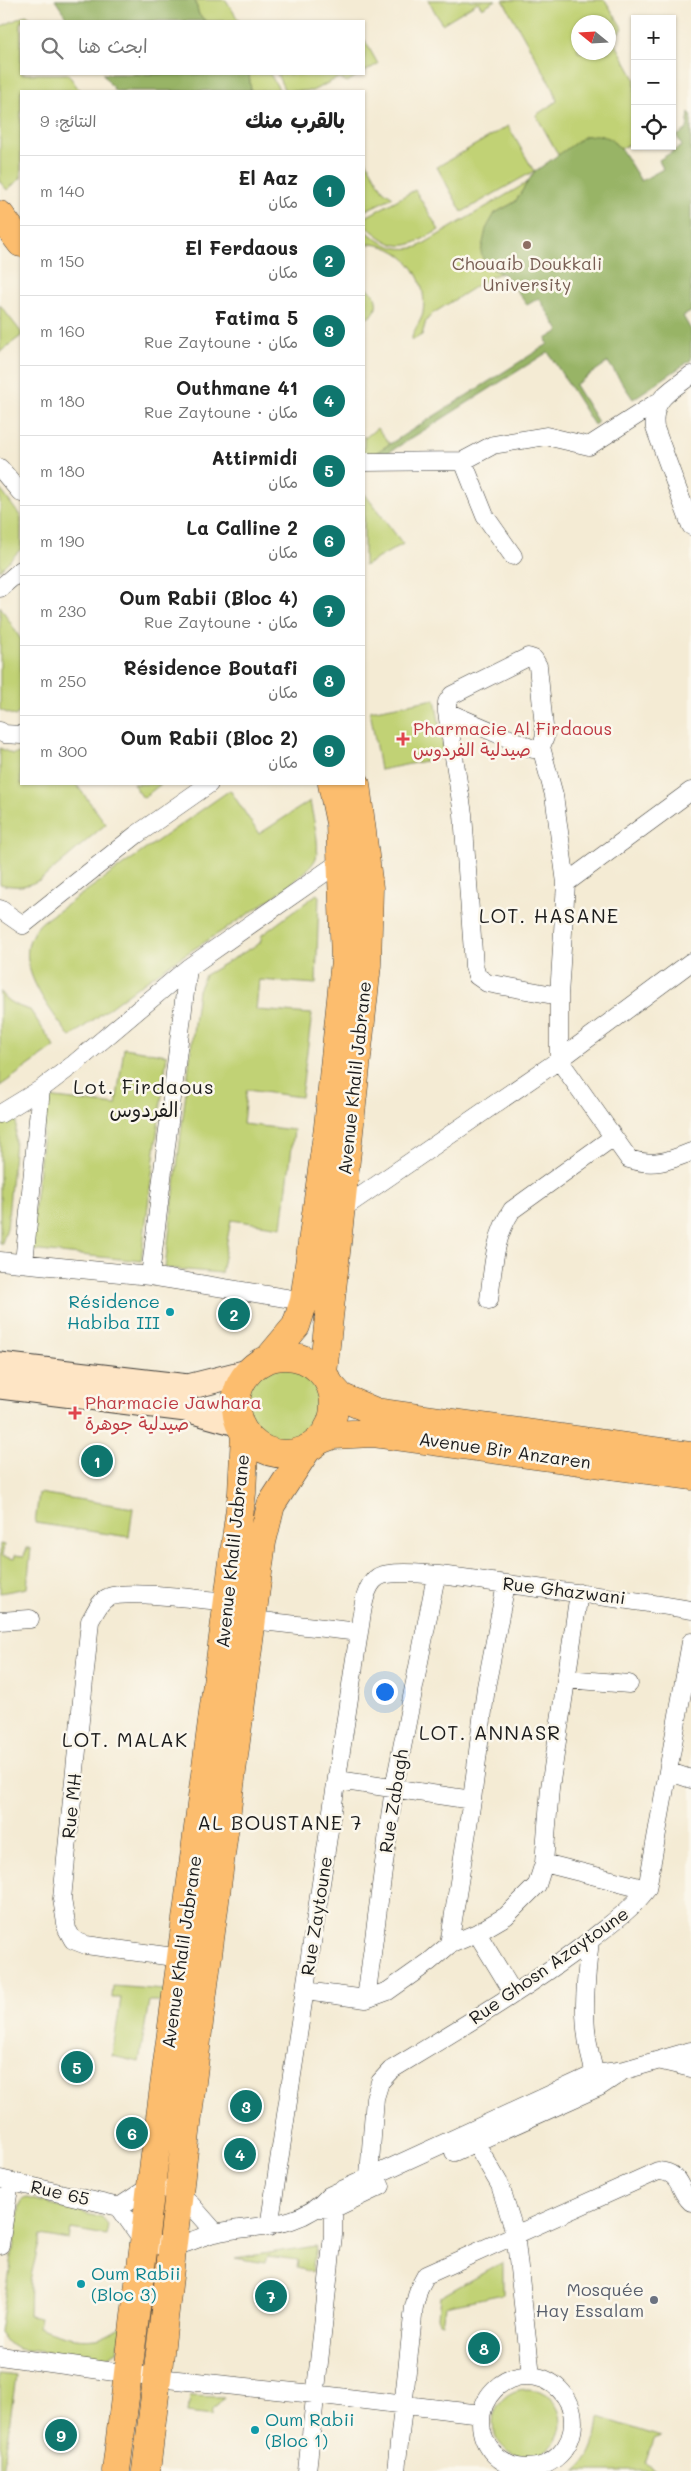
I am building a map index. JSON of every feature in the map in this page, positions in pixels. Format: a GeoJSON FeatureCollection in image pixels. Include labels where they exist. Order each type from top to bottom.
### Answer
{"type":"FeatureCollection","features":[{"type":"Feature","properties":{"kind":"main road"},"geometry":{"type":"LineString","coordinates":[[0,215],[20,242]]}},
{"type":"Feature","properties":{"kind":"main road"},"geometry":{"type":"LineString","coordinates":[[0,238],[20,263]]}},
{"type":"Feature","properties":{"kind":"main road","name":"Avenue Khalil Jabrane"},"geometry":{"type":"LineString","coordinates":[[259,1365],[296,1326],[304,1300],[369,888],[340,823],[332,785]]}},
{"type":"Feature","properties":{"kind":"main road","name":"Avenue Khalil Jabrane"},"geometry":{"type":"LineString","coordinates":[[354,854],[356,785]]}},
{"type":"Feature","properties":{"kind":"main road","name":"Avenue Khalil Jabrane"},"geometry":{"type":"LineString","coordinates":[[327,1380],[326,1329],[342,1210],[355,975]]}},
{"type":"Feature","properties":{"kind":"main road"},"geometry":{"type":"LineString","coordinates":[[0,1364],[188,1387],[259,1365],[281,1355],[301,1358],[327,1380],[334,1410],[329,1426],[314,1444],[289,1454],[270,1452],[258,1446],[242,1429],[186,1408],[0,1386]]}},
{"type":"Feature","properties":{"kind":"main road"},"geometry":{"type":"LineString","coordinates":[[242,1429],[236,1402],[239,1386],[259,1365]]}},
{"type":"Feature","properties":{"kind":"main road","name":"Avenue Bir Anzaren"},"geometry":{"type":"LineString","coordinates":[[327,1380],[341,1397],[376,1412],[691,1456]]}},
{"type":"Feature","properties":{"kind":"main road","name":"Avenue Khalil Jabrane"},"geometry":{"type":"LineString","coordinates":[[116,2471],[151,2186],[242,1493],[242,1429]]}},
{"type":"Feature","properties":{"kind":"main road","name":"Avenue Bir Anzaren"},"geometry":{"type":"LineString","coordinates":[[314,1444],[333,1434],[372,1433],[691,1476]]}},
{"type":"Feature","properties":{"kind":"main road","name":"Avenue Khalil Jabrane"},"geometry":{"type":"LineString","coordinates":[[146,2471],[199,2023],[262,1542],[271,1505],[314,1444]]}},
{"type":"Feature","properties":{"kind":"street"},"geometry":{"type":"LineString","coordinates":[[365,462],[463,461],[493,445],[546,436],[589,446],[656,403],[691,375]]}},
{"type":"Feature","properties":{"kind":"street"},"geometry":{"type":"LineString","coordinates":[[656,403],[653,416],[655,428],[691,526]]}},
{"type":"Feature","properties":{"kind":"street"},"geometry":{"type":"LineString","coordinates":[[463,461],[484,516],[512,556]]}},
{"type":"Feature","properties":{"kind":"street"},"geometry":{"type":"LineString","coordinates":[[0,468],[20,492]]}},
{"type":"Feature","properties":{"kind":"street"},"geometry":{"type":"LineString","coordinates":[[0,588],[20,571]]}},
{"type":"Feature","properties":{"kind":"street"},"geometry":{"type":"LineString","coordinates":[[559,996],[487,983],[477,976],[474,966],[463,814],[447,712],[447,702],[452,695],[528,657],[534,659],[538,666],[545,738],[541,747],[554,795],[566,883],[559,996],[559,1060],[629,1160],[642,1164],[665,1163],[691,1152]]}},
{"type":"Feature","properties":{"kind":"street"},"geometry":{"type":"LineString","coordinates":[[447,712],[533,749],[541,747]]}},
{"type":"Feature","properties":{"kind":"street"},"geometry":{"type":"LineString","coordinates":[[0,731],[4,734],[20,735]]}},
{"type":"Feature","properties":{"kind":"street"},"geometry":{"type":"LineString","coordinates":[[0,909],[23,925],[141,831],[208,785]]}},
{"type":"Feature","properties":{"kind":"street"},"geometry":{"type":"LineString","coordinates":[[566,883],[691,791]]}},
{"type":"Feature","properties":{"kind":"street"},"geometry":{"type":"LineString","coordinates":[[0,1114],[41,1089],[188,968],[354,854]]}},
{"type":"Feature","properties":{"kind":"street"},"geometry":{"type":"LineString","coordinates":[[316,1223],[342,1210],[559,1060],[691,962]]}},
{"type":"Feature","properties":{"kind":"street"},"geometry":{"type":"LineString","coordinates":[[150,1276],[188,968]]}},
{"type":"Feature","properties":{"kind":"street"},"geometry":{"type":"LineString","coordinates":[[24,1263],[41,1089]]}},
{"type":"Feature","properties":{"kind":"street"},"geometry":{"type":"LineString","coordinates":[[489,1300],[496,1248],[502,1226],[512,1210],[612,1138]]}},
{"type":"Feature","properties":{"kind":"street"},"geometry":{"type":"LineString","coordinates":[[0,1261],[150,1276],[304,1300]]}},
{"type":"Feature","properties":{"kind":"street","name":"Rue Zaytoune"},"geometry":{"type":"LineString","coordinates":[[269,2227],[359,1632],[368,1587],[378,1577],[390,1573],[436,1576]]}},
{"type":"Feature","properties":{"kind":"street","name":"Rue Ghazwani"},"geometry":{"type":"LineString","coordinates":[[436,1576],[631,1599],[691,1610]]}},
{"type":"Feature","properties":{"kind":"street","name":"Rue Zabagh"},"geometry":{"type":"LineString","coordinates":[[366,1999],[394,1788],[436,1576]]}},
{"type":"Feature","properties":{"kind":"street"},"geometry":{"type":"LineString","coordinates":[[449,1945],[472,1800],[486,1687],[506,1584]]}},
{"type":"Feature","properties":{"kind":"street"},"geometry":{"type":"LineString","coordinates":[[306,1991],[366,1999],[388,1991],[449,1945],[477,1933],[506,1916],[537,1885],[544,1864],[550,1788],[579,1593]]}},
{"type":"Feature","properties":{"kind":"street","name":"Rue MH"},"geometry":{"type":"LineString","coordinates":[[181,1958],[86,1945],[72,1940],[67,1929],[62,1899],[90,1621],[98,1607],[108,1597],[125,1594],[228,1602]]}},
{"type":"Feature","properties":{"kind":"street"},"geometry":{"type":"LineString","coordinates":[[0,1621],[30,1619]]}},
{"type":"Feature","properties":{"kind":"street"},"geometry":{"type":"LineString","coordinates":[[253,1620],[359,1632]]}},
{"type":"Feature","properties":{"kind":"street","name":"Rue Ghosn Azaytoune"},"geometry":{"type":"LineString","coordinates":[[368,2185],[375,2098],[380,2082],[391,2070],[514,1994],[635,1906],[647,1889],[670,1772],[691,1642]]}},
{"type":"Feature","properties":{"kind":"street"},"geometry":{"type":"LineString","coordinates":[[567,1679],[629,1684]]}},
{"type":"Feature","properties":{"kind":"street"},"geometry":{"type":"LineString","coordinates":[[670,1772],[691,1779]]}},
{"type":"Feature","properties":{"kind":"street"},"geometry":{"type":"LineString","coordinates":[[338,1780],[472,1800]]}},
{"type":"Feature","properties":{"kind":"street"},"geometry":{"type":"LineString","coordinates":[[544,1864],[647,1889]]}},
{"type":"Feature","properties":{"kind":"street"},"geometry":{"type":"LineString","coordinates":[[477,1933],[514,1994]]}},
{"type":"Feature","properties":{"kind":"street"},"geometry":{"type":"LineString","coordinates":[[590,1940],[583,1998],[584,2022],[597,2080]]}},
{"type":"Feature","properties":{"kind":"street"},"geometry":{"type":"LineString","coordinates":[[216,2233],[179,2191],[151,2186],[119,2208],[144,2242],[173,2247],[216,2233],[269,2227],[327,2204],[597,2080],[691,2051]]}},
{"type":"Feature","properties":{"kind":"street"},"geometry":{"type":"LineString","coordinates":[[659,2060],[691,2068]]}},
{"type":"Feature","properties":{"kind":"street"},"geometry":{"type":"LineString","coordinates":[[472,2137],[500,2186],[515,2233],[531,2375]]}},
{"type":"Feature","properties":{"kind":"street"},"geometry":{"type":"LineString","coordinates":[[396,2471],[414,2307],[419,2288],[426,2275],[515,2233],[658,2171],[668,2172],[676,2178],[691,2202]]}},
{"type":"Feature","properties":{"kind":"street"},"geometry":{"type":"LineString","coordinates":[[0,2245],[5,2180]]}},
{"type":"Feature","properties":{"kind":"street","name":"Rue 65"},"geometry":{"type":"LineString","coordinates":[[5,2180],[119,2208]]}},
{"type":"Feature","properties":{"kind":"street"},"geometry":{"type":"LineString","coordinates":[[307,2471],[333,2235],[327,2204]]}},
{"type":"Feature","properties":{"kind":"street"},"geometry":{"type":"LineString","coordinates":[[0,2356],[129,2372],[158,2378],[481,2414]]}},
{"type":"Feature","properties":{"kind":"street"},"geometry":{"type":"LineString","coordinates":[[531,2375],[549,2381],[561,2391],[569,2404],[573,2419],[571,2435],[564,2449],[554,2459],[540,2466],[509,2468],[486,2445],[481,2430],[481,2414],[487,2397],[500,2384],[517,2377],[531,2375]]}},
{"type":"Feature","properties":{"kind":"green space"},"geometry":{"type":"Polygon","coordinates":[[[55,0],[195,0],[199,15],[205,20],[68,20],[55,0]]]}},
{"type":"Feature","properties":{"kind":"green space"},"geometry":{"type":"Polygon","coordinates":[[[195,0],[226,0],[238,20],[205,20],[199,15],[195,0]]]}},
{"type":"Feature","properties":{"kind":"green space"},"geometry":{"type":"Polygon","coordinates":[[[428,0],[496,0],[482,8],[478,2],[442,24],[428,0]]]}},
{"type":"Feature","properties":{"kind":"green space"},"geometry":{"type":"Polygon","coordinates":[[[503,0],[605,0],[614,15],[571,15],[571,60],[616,60],[616,44],[631,72],[631,143],[621,149],[609,138],[585,136],[559,156],[536,115],[557,101],[554,90],[503,0]]]}},
{"type":"Feature","properties":{"kind":"green space"},"geometry":{"type":"Polygon","coordinates":[[[26,15],[34,20],[20,20],[20,75],[69,75],[79,90],[20,90],[20,179],[7,190],[0,182],[0,27],[26,15]]]}},
{"type":"Feature","properties":{"kind":"green space"},"geometry":{"type":"Polygon","coordinates":[[[616,18],[623,29],[616,34],[616,18]]]}},
{"type":"Feature","properties":{"kind":"green space"},"geometry":{"type":"Polygon","coordinates":[[[365,41],[378,64],[365,71],[365,41]]]}},
{"type":"Feature","properties":{"kind":"green space"},"geometry":{"type":"Polygon","coordinates":[[[104,75],[249,75],[251,90],[114,90],[104,75]]]}},
{"type":"Feature","properties":{"kind":"green space"},"geometry":{"type":"Polygon","coordinates":[[[249,75],[271,75],[279,90],[251,90],[249,75]]]}},
{"type":"Feature","properties":{"kind":"green space"},"geometry":{"type":"Polygon","coordinates":[[[277,75],[358,75],[347,82],[338,78],[314,90],[285,90],[277,75]]]}},
{"type":"Feature","properties":{"kind":"green space"},"geometry":{"type":"Polygon","coordinates":[[[689,112],[691,115],[691,312],[683,316],[691,330],[691,360],[633,399],[608,362],[575,385],[598,422],[594,425],[548,352],[380,458],[377,452],[548,344],[546,339],[559,331],[539,298],[527,305],[505,275],[494,270],[483,259],[481,252],[486,229],[495,213],[515,202],[534,172],[585,136],[599,135],[609,138],[621,149],[641,181],[663,169],[659,160],[682,146],[677,136],[687,129],[689,112]]]}},
{"type":"Feature","properties":{"kind":"green space"},"geometry":{"type":"Polygon","coordinates":[[[508,126],[534,171],[462,212],[437,167],[508,126]]]}},
{"type":"Feature","properties":{"kind":"green space"},"geometry":{"type":"Polygon","coordinates":[[[365,159],[383,190],[393,197],[365,211],[365,159]]]}},
{"type":"Feature","properties":{"kind":"green space"},"geometry":{"type":"Polygon","coordinates":[[[528,182],[515,202],[495,213],[494,270],[502,273],[492,276],[432,314],[426,321],[422,335],[412,340],[423,313],[424,299],[422,286],[417,274],[401,255],[377,245],[365,244],[365,230],[383,243],[389,245],[403,248],[418,247],[528,182]]]}},
{"type":"Feature","properties":{"kind":"green space"},"geometry":{"type":"Polygon","coordinates":[[[415,190],[439,230],[408,245],[392,244],[365,225],[365,217],[415,190]]]}},
{"type":"Feature","properties":{"kind":"green space"},"geometry":{"type":"Polygon","coordinates":[[[365,287],[373,293],[376,303],[374,313],[365,318],[365,287]]]}},
{"type":"Feature","properties":{"kind":"green space"},"geometry":{"type":"Polygon","coordinates":[[[0,305],[20,331],[20,337],[0,352],[0,305]]]}},
{"type":"Feature","properties":{"kind":"green space"},"geometry":{"type":"Polygon","coordinates":[[[377,428],[390,444],[377,452],[380,458],[365,467],[365,438],[377,428]]]}},
{"type":"Feature","properties":{"kind":"green space"},"geometry":{"type":"Polygon","coordinates":[[[0,489],[20,516],[20,550],[0,570],[0,489]]]}},
{"type":"Feature","properties":{"kind":"green space"},"geometry":{"type":"Polygon","coordinates":[[[365,494],[403,544],[365,565],[365,494]]]}},
{"type":"Feature","properties":{"kind":"green space"},"geometry":{"type":"Polygon","coordinates":[[[0,606],[20,638],[20,712],[15,716],[0,710],[0,606]]]}},
{"type":"Feature","properties":{"kind":"green space"},"geometry":{"type":"Polygon","coordinates":[[[435,699],[445,757],[380,770],[370,711],[435,699]]]}},
{"type":"Feature","properties":{"kind":"green space"},"geometry":{"type":"Polygon","coordinates":[[[0,748],[12,754],[20,753],[20,785],[77,785],[106,824],[43,878],[22,886],[0,884],[0,748]]]}},
{"type":"Feature","properties":{"kind":"green space"},"geometry":{"type":"Polygon","coordinates":[[[134,785],[160,785],[143,798],[134,785]]]}},
{"type":"Feature","properties":{"kind":"green space"},"geometry":{"type":"Polygon","coordinates":[[[230,790],[259,834],[310,801],[317,838],[316,858],[308,869],[272,898],[154,975],[70,1037],[51,1011],[34,981],[29,966],[28,950],[32,936],[42,922],[230,790]]]}},
{"type":"Feature","properties":{"kind":"green space"},"geometry":{"type":"Polygon","coordinates":[[[317,894],[319,896],[316,984],[259,980],[256,1010],[312,1014],[301,1097],[247,1090],[246,1094],[243,1124],[294,1130],[282,1227],[231,1220],[221,1273],[165,1268],[198,990],[205,975],[260,943],[262,935],[317,894]]]}},
{"type":"Feature","properties":{"kind":"green space"},"geometry":{"type":"Polygon","coordinates":[[[0,991],[9,1001],[30,1010],[55,1047],[0,1086],[0,991]]]}},
{"type":"Feature","properties":{"kind":"green space"},"geometry":{"type":"Polygon","coordinates":[[[124,1048],[167,1055],[141,1261],[30,1250],[47,1097],[116,1105],[124,1048]]]}},
{"type":"Feature","properties":{"kind":"green space"},"geometry":{"type":"Polygon","coordinates":[[[18,1108],[7,1228],[2,1243],[0,1243],[0,1121],[18,1108]]]}},
{"type":"Feature","properties":{"kind":"green space"},"geometry":{"type":"Polygon","coordinates":[[[273,1364],[296,1367],[306,1371],[314,1376],[324,1393],[323,1416],[318,1425],[307,1437],[291,1445],[275,1444],[261,1437],[251,1425],[245,1410],[246,1393],[255,1377],[273,1364]]]}},
{"type":"Feature","properties":{"kind":"green space"},"geometry":{"type":"Polygon","coordinates":[[[39,1493],[133,1508],[129,1537],[35,1523],[39,1493]]]}},
{"type":"Feature","properties":{"kind":"green space"},"geometry":{"type":"Polygon","coordinates":[[[0,1544],[4,1545],[2,1556],[14,1559],[15,1555],[24,1556],[26,1548],[31,1548],[27,1588],[0,1593],[0,1544]]]}},
{"type":"Feature","properties":{"kind":"green space"},"geometry":{"type":"Polygon","coordinates":[[[113,1986],[165,1990],[164,2001],[149,2001],[139,2062],[112,2056],[121,1998],[112,1998],[113,1986]]]}},
{"type":"Feature","properties":{"kind":"green space"},"geometry":{"type":"Polygon","coordinates":[[[28,2198],[102,2218],[108,2225],[106,2235],[71,2229],[69,2240],[41,2235],[30,2280],[29,2315],[40,2317],[38,2327],[81,2339],[106,2335],[124,2325],[117,2351],[106,2357],[97,2358],[18,2349],[8,2343],[0,2332],[20,2205],[23,2199],[28,2198]]]}},
{"type":"Feature","properties":{"kind":"green space"},"geometry":{"type":"Polygon","coordinates":[[[316,2246],[312,2272],[297,2268],[298,2260],[267,2256],[265,2263],[235,2258],[316,2246]]]}},
{"type":"Feature","properties":{"kind":"green space"},"geometry":{"type":"Polygon","coordinates":[[[503,2262],[503,2294],[445,2306],[442,2323],[439,2322],[440,2297],[503,2262]]]}},
{"type":"Feature","properties":{"kind":"green space"},"geometry":{"type":"Polygon","coordinates":[[[0,2374],[16,2376],[3,2471],[0,2471],[0,2374]]]}},
{"type":"Feature","properties":{"kind":"green space"},"geometry":{"type":"Polygon","coordinates":[[[534,2389],[546,2395],[555,2404],[561,2416],[559,2436],[551,2447],[534,2457],[520,2457],[503,2447],[495,2436],[493,2416],[503,2399],[514,2391],[534,2389]]]}},
{"type":"Feature","properties":{"kind":"green space"},"geometry":{"type":"Polygon","coordinates":[[[190,2396],[224,2397],[213,2410],[212,2416],[188,2413],[190,2396]]]}},
{"type":"Feature","properties":{"kind":"green space"},"geometry":{"type":"Polygon","coordinates":[[[599,2417],[661,2437],[653,2440],[645,2463],[657,2471],[576,2471],[582,2466],[593,2447],[599,2417]]]}},
{"type":"Feature","properties":{"kind":"place","name":"Chouaib Doukkali University"},"geometry":{"type":"Point","coordinates":[527,245]}},
{"type":"Feature","properties":{"kind":"place","name":"Pharmacie Al Firdaous صيدلية الفردوس"},"geometry":{"type":"Point","coordinates":[403,739]}},
{"type":"Feature","properties":{"kind":"place","name":"Résidence Habiba III"},"geometry":{"type":"Point","coordinates":[170,1312]}},
{"type":"Feature","properties":{"kind":"place","name":"El Ferdaous"},"geometry":{"type":"Point","coordinates":[234,1314]}},
{"type":"Feature","properties":{"kind":"place","name":"Pharmacie Jawhara صيدلية جوهرة"},"geometry":{"type":"Point","coordinates":[75,1413]}},
{"type":"Feature","properties":{"kind":"place","name":"El Aaz"},"geometry":{"type":"Point","coordinates":[97,1461]}},
{"type":"Feature","properties":{"kind":"place","name":"Attirmidi"},"geometry":{"type":"Point","coordinates":[77,2067]}},
{"type":"Feature","properties":{"kind":"place","name":"Fatima 5"},"geometry":{"type":"Point","coordinates":[246,2106]}},
{"type":"Feature","properties":{"kind":"place","name":"La Calline 2"},"geometry":{"type":"Point","coordinates":[132,2133]}},
{"type":"Feature","properties":{"kind":"place","name":"41 Outhmane"},"geometry":{"type":"Point","coordinates":[240,2154]}},
{"type":"Feature","properties":{"kind":"place","name":"Oum Rabii (Bloc 3)"},"geometry":{"type":"Point","coordinates":[81,2284]}},
{"type":"Feature","properties":{"kind":"place","name":"Oum Rabii (Bloc 4)"},"geometry":{"type":"Point","coordinates":[271,2296]}},
{"type":"Feature","properties":{"kind":"place","name":"Mosquée Hay Essalam"},"geometry":{"type":"Point","coordinates":[654,2300]}},
{"type":"Feature","properties":{"kind":"place","name":"Résidence Boutafi"},"geometry":{"type":"Point","coordinates":[484,2348]}},
{"type":"Feature","properties":{"kind":"place","name":"Oum Rabii (Bloc 1)"},"geometry":{"type":"Point","coordinates":[255,2430]}},
{"type":"Feature","properties":{"kind":"place","name":"Oum Rabii (Bloc 2)"},"geometry":{"type":"Point","coordinates":[61,2435]}},
{"type":"Feature","properties":{"kind":"district","name":"LOT. HASANE"},"geometry":{"type":"Point","coordinates":[549,916]}},
{"type":"Feature","properties":{"kind":"district","name":"Lot. Firdaous الفردوس"},"geometry":{"type":"Point","coordinates":[144,1098]}},
{"type":"Feature","properties":{"kind":"district","name":"LOT. ANNASR"},"geometry":{"type":"Point","coordinates":[490,1733]}},
{"type":"Feature","properties":{"kind":"district","name":"LOT. MALAK"},"geometry":{"type":"Point","coordinates":[125,1740]}},
{"type":"Feature","properties":{"kind":"district","name":"AL BOUSTANE 7"},"geometry":{"type":"Point","coordinates":[280,1823]}}]}
